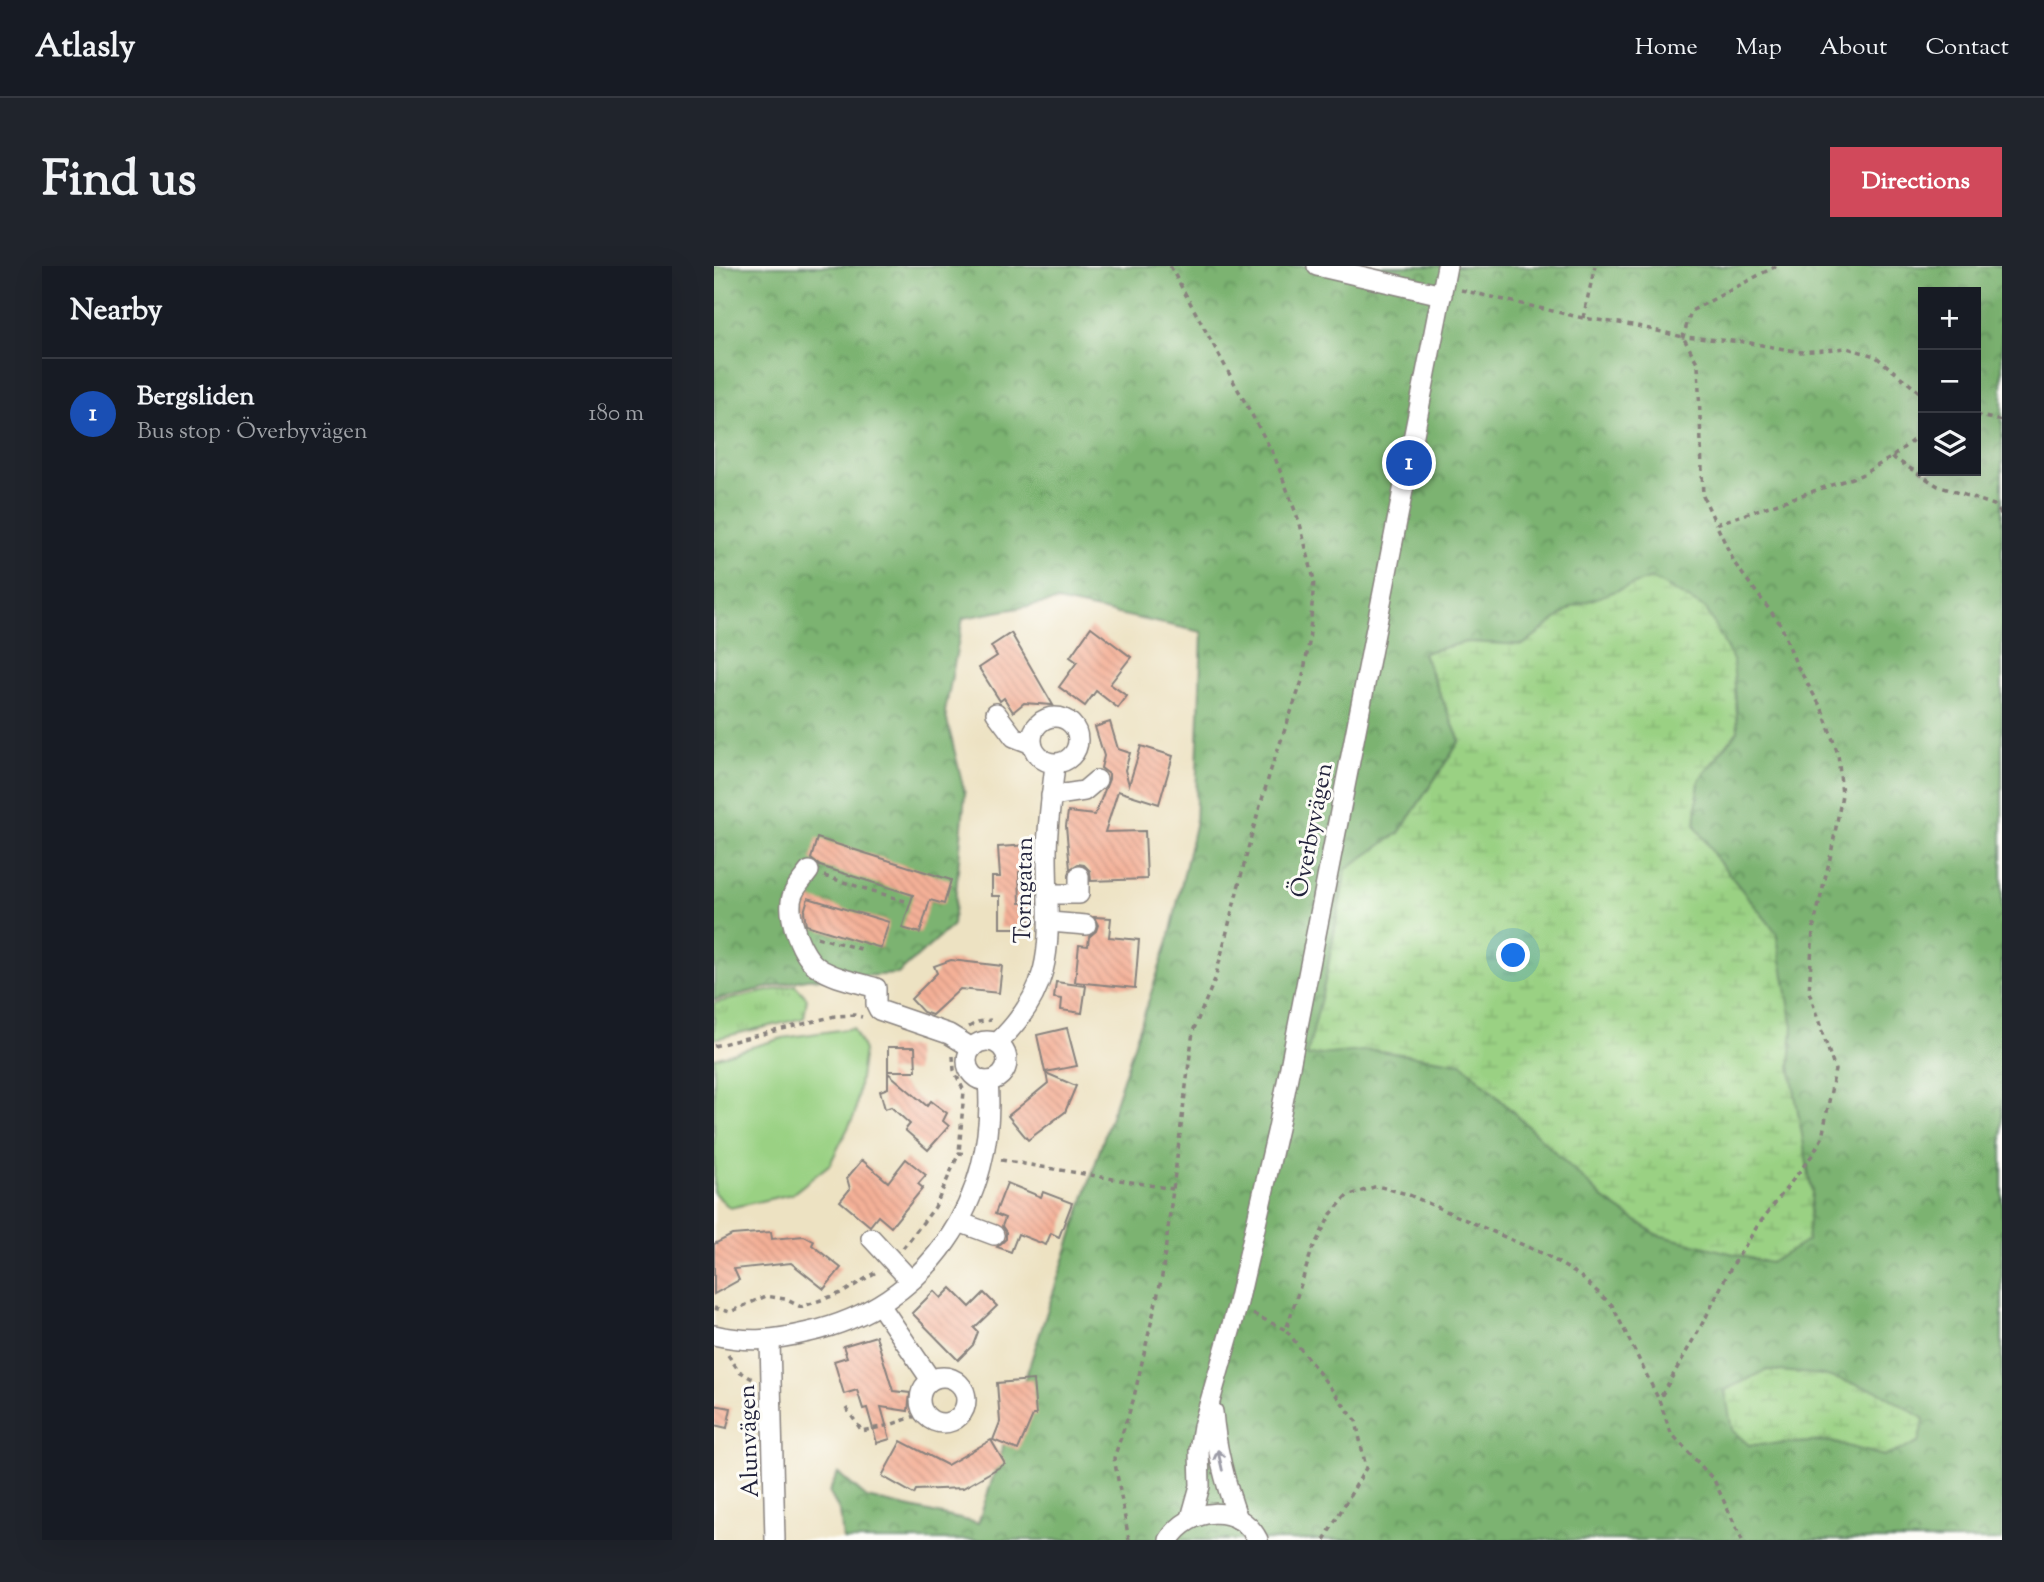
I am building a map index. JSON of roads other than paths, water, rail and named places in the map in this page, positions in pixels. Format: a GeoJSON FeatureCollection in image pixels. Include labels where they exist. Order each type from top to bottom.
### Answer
{"type":"FeatureCollection","features":[{"type":"Feature","properties":{"kind":"street"},"geometry":{"type":"LineString","coordinates":[[1317,266],[1443,291]]}},
{"type":"Feature","properties":{"kind":"street","name":"Överbyvägen"},"geometry":{"type":"LineString","coordinates":[[1191,1518],[1200,1486],[1199,1450],[1203,1426],[1237,1307],[1278,1128],[1447,266]]}},
{"type":"Feature","properties":{"kind":"street"},"geometry":{"type":"LineString","coordinates":[[996,713],[1014,737],[1032,744]]}},
{"type":"Feature","properties":{"kind":"street"},"geometry":{"type":"LineString","coordinates":[[1054,717],[1069,721],[1078,733],[1078,747],[1069,760],[1055,764],[1040,758],[1032,744],[1032,736],[1040,722],[1054,717]]}},
{"type":"Feature","properties":{"kind":"street","name":"Torngatan"},"geometry":{"type":"LineString","coordinates":[[997,1043],[1027,1010],[1039,987],[1046,959],[1050,922],[1047,854],[1055,764]]}},
{"type":"Feature","properties":{"kind":"street"},"geometry":{"type":"LineString","coordinates":[[1051,796],[1084,791],[1097,780]]}},
{"type":"Feature","properties":{"kind":"street"},"geometry":{"type":"LineString","coordinates":[[809,872],[793,893],[789,911],[798,939],[813,964],[821,970],[876,988],[876,1004],[879,1010],[965,1043],[997,1043],[1006,1053],[1007,1066],[1000,1077],[988,1081],[975,1077],[967,1060],[965,1043]]}},
{"type":"Feature","properties":{"kind":"street"},"geometry":{"type":"LineString","coordinates":[[1049,894],[1079,894],[1079,876]]}},
{"type":"Feature","properties":{"kind":"street"},"geometry":{"type":"LineString","coordinates":[[1050,922],[1086,925]]}},
{"type":"Feature","properties":{"kind":"street"},"geometry":{"type":"LineString","coordinates":[[714,1335],[770,1341],[833,1326],[880,1305],[930,1264],[953,1234],[971,1198],[984,1156],[990,1110],[988,1081]]}},
{"type":"Feature","properties":{"kind":"street"},"geometry":{"type":"LineString","coordinates":[[959,1222],[994,1236]]}},
{"type":"Feature","properties":{"kind":"street"},"geometry":{"type":"LineString","coordinates":[[871,1238],[910,1280]]}},
{"type":"Feature","properties":{"kind":"street"},"geometry":{"type":"LineString","coordinates":[[880,1305],[931,1380]]}},
{"type":"Feature","properties":{"kind":"street","name":"Alunvägen"},"geometry":{"type":"LineString","coordinates":[[770,1341],[775,1540]]}},
{"type":"Feature","properties":{"kind":"street"},"geometry":{"type":"LineString","coordinates":[[940,1377],[956,1381],[965,1393],[965,1408],[957,1419],[935,1422],[924,1413],[920,1399],[922,1391],[931,1380],[940,1377]]}},
{"type":"Feature","properties":{"kind":"street","name":"Överbyvägen"},"geometry":{"type":"LineString","coordinates":[[1212,1400],[1215,1440],[1224,1479],[1238,1519]]}},
{"type":"Feature","properties":{"kind":"street"},"geometry":{"type":"LineString","coordinates":[[1169,1540],[1182,1523],[1215,1512],[1238,1519],[1247,1525],[1258,1540]]}},
{"type":"Feature","properties":{"kind":"place","name":"Bergsliden"},"geometry":{"type":"Point","coordinates":[1409,463]}}]}
